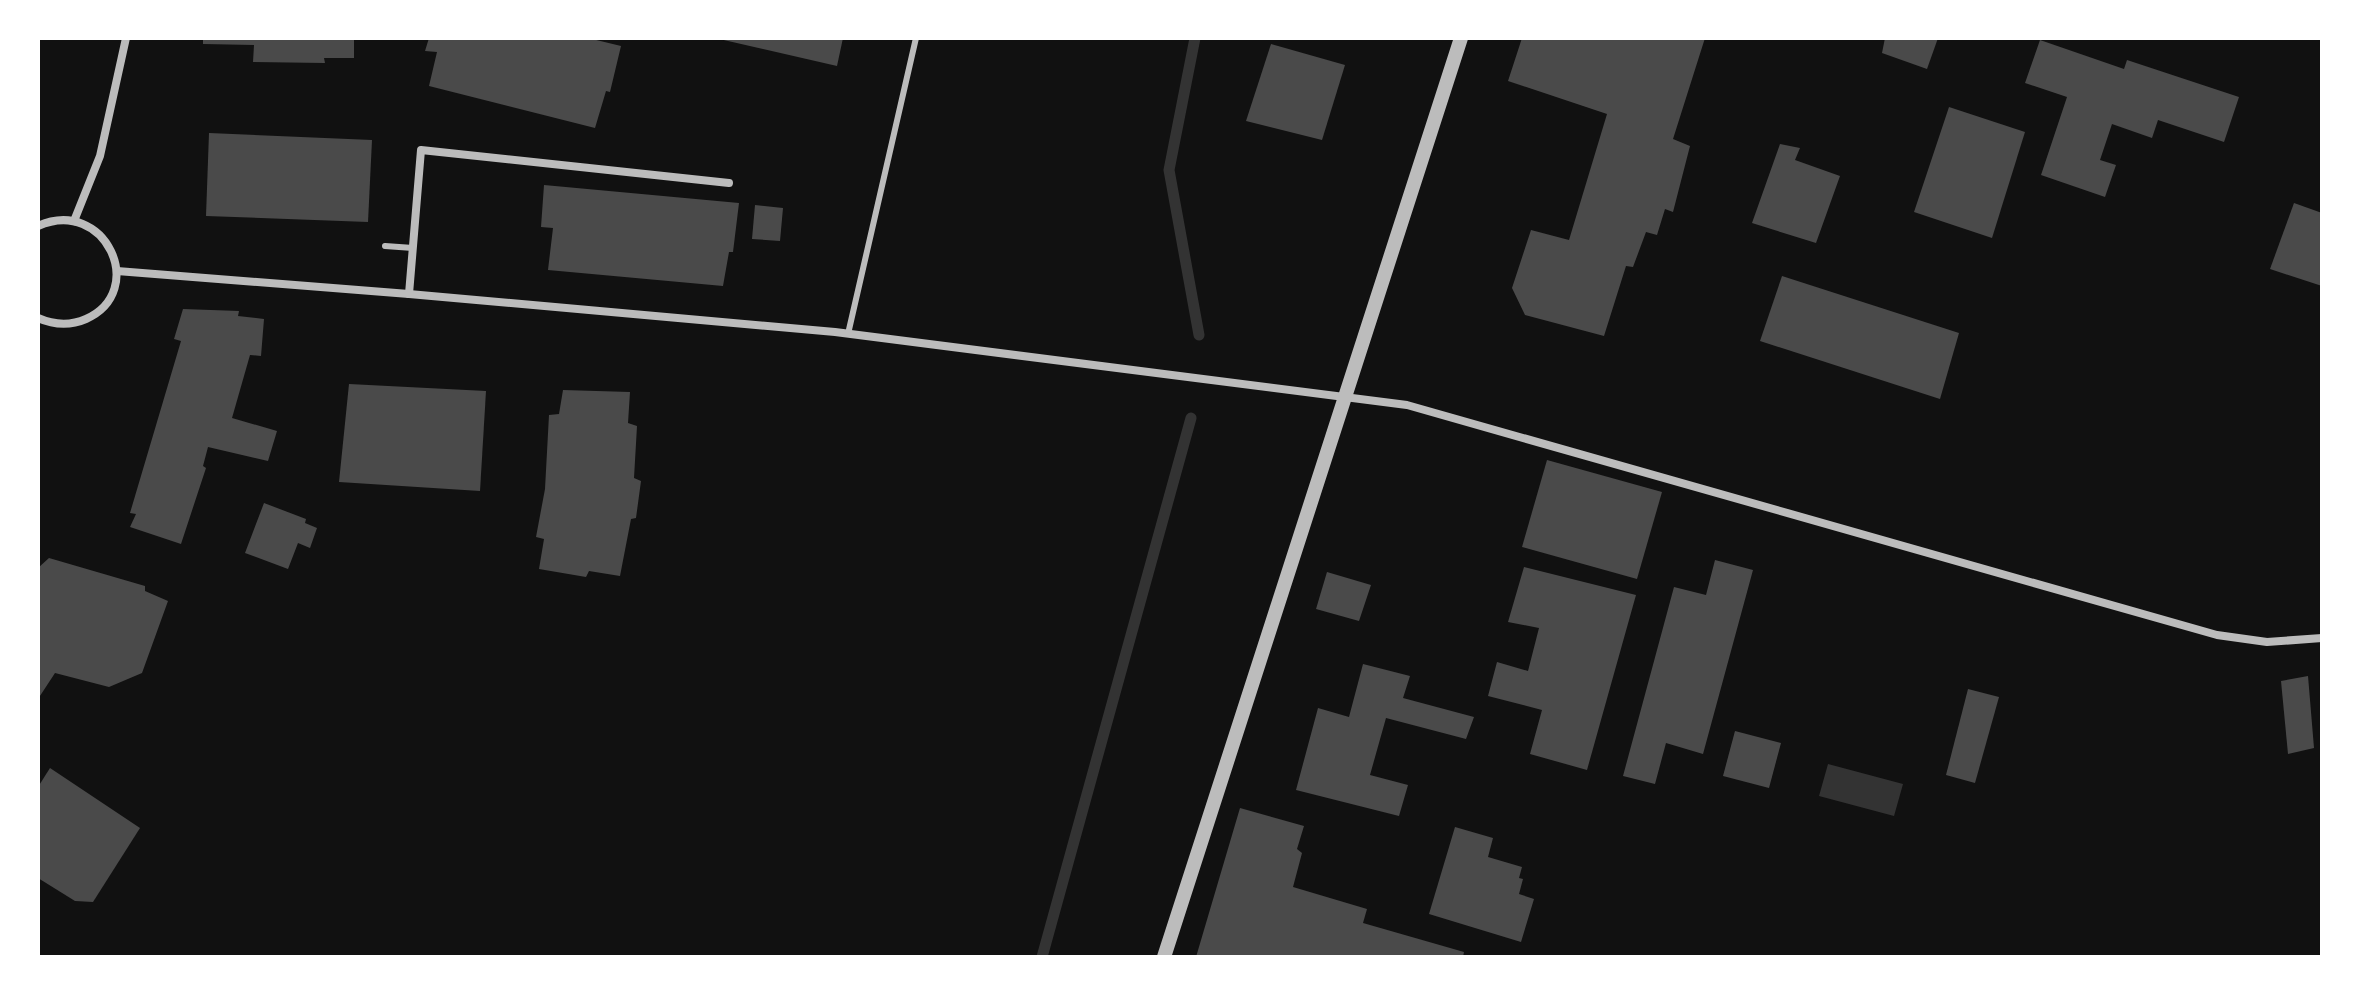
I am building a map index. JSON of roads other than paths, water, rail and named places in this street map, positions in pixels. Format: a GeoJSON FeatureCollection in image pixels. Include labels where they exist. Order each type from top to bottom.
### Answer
{"type":"FeatureCollection","features":[{"type":"Feature","properties":{"kind":"street"},"geometry":{"type":"LineString","coordinates":[[74,221],[100,156],[126,38]]}},
{"type":"Feature","properties":{"kind":"street"},"geometry":{"type":"LineString","coordinates":[[1164,957],[1461,38]]}},
{"type":"Feature","properties":{"kind":"street"},"geometry":{"type":"LineString","coordinates":[[409,294],[421,150],[729,183]]}},
{"type":"Feature","properties":{"kind":"street"},"geometry":{"type":"LineString","coordinates":[[38,226],[56,220],[74,221],[91,227],[104,238],[113,254],[117,271],[114,289],[106,304],[92,316],[76,323],[58,324],[39,320]]}},
{"type":"Feature","properties":{"kind":"street"},"geometry":{"type":"LineString","coordinates":[[117,271],[848,334],[1407,405],[2217,635],[2267,642],[2322,638]]}},
{"type":"Feature","properties":{"kind":"lane"},"geometry":{"type":"LineString","coordinates":[[848,334],[916,38]]}},
{"type":"Feature","properties":{"kind":"lane"},"geometry":{"type":"LineString","coordinates":[[385,246],[413,248]]}},
{"type":"Feature","properties":{"kind":"waterway"},"geometry":{"type":"LineString","coordinates":[[1195,38],[1169,170],[1199,335]]}},
{"type":"Feature","properties":{"kind":"waterway"},"geometry":{"type":"LineString","coordinates":[[1042,957],[1191,418]]}}]}
